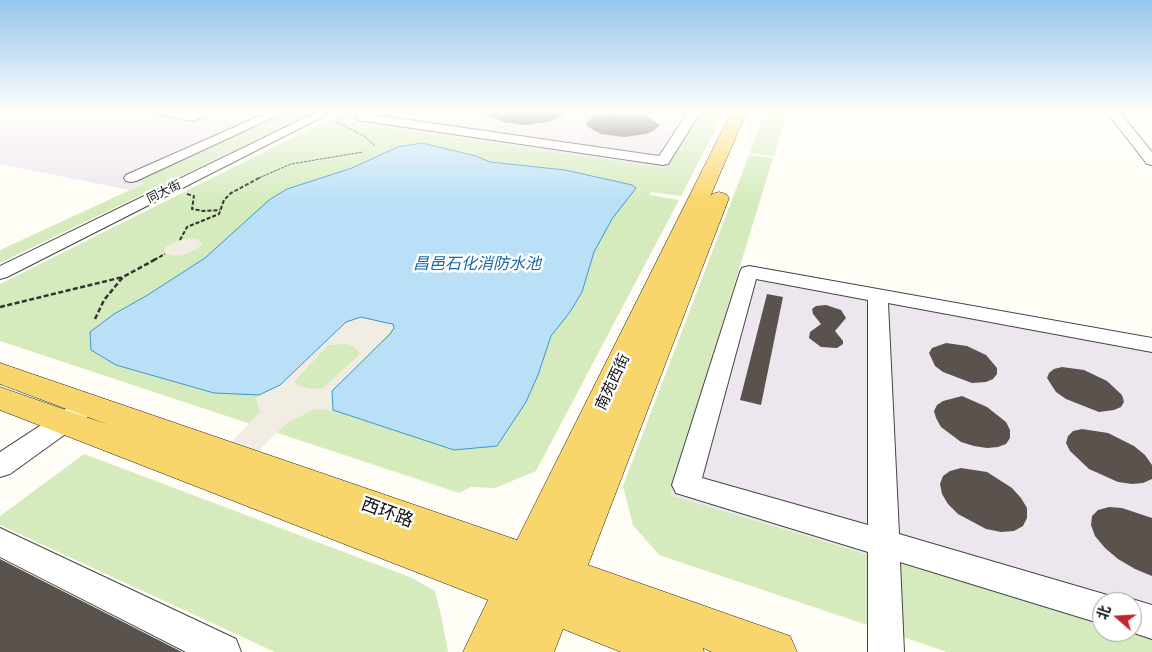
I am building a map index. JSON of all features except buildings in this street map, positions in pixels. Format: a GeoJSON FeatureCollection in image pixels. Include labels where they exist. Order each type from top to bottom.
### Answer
{"type":"FeatureCollection","features":[{"type":"Feature","properties":{"kind":"main road","name":"南苑西街"},"geometry":{"type":"LineString","coordinates":[[530,652],[539,583],[727,141]]}},
{"type":"Feature","properties":{"kind":"main road","name":"南苑西街"},"geometry":{"type":"LineString","coordinates":[[486,652],[539,583],[741,141]]}},
{"type":"Feature","properties":{"kind":"main road","name":"西环路"},"geometry":{"type":"LineString","coordinates":[[0,373],[76,413],[539,583],[774,652]]}},
{"type":"Feature","properties":{"kind":"main road","name":"西环路"},"geometry":{"type":"LineString","coordinates":[[0,398],[76,413]]}},
{"type":"Feature","properties":{"kind":"main road","name":"西环路"},"geometry":{"type":"LineString","coordinates":[[539,583],[681,652]]}},
{"type":"Feature","properties":{"kind":"street"},"geometry":{"type":"LineString","coordinates":[[132,178],[215,141]]}},
{"type":"Feature","properties":{"kind":"street","name":"同大街"},"geometry":{"type":"LineString","coordinates":[[0,273],[274,141]]}},
{"type":"Feature","properties":{"kind":"street"},"geometry":{"type":"LineString","coordinates":[[529,141],[663,161],[674,141]]}},
{"type":"Feature","properties":{"kind":"street"},"geometry":{"type":"LineString","coordinates":[[1136,141],[1152,162]]}},
{"type":"Feature","properties":{"kind":"street"},"geometry":{"type":"LineString","coordinates":[[1092,605],[686,485],[749,272],[1150,349]]}},
{"type":"Feature","properties":{"kind":"street"},"geometry":{"type":"LineString","coordinates":[[878,296],[886,652]]}},
{"type":"Feature","properties":{"kind":"street"},"geometry":{"type":"LineString","coordinates":[[0,466],[76,413]]}},
{"type":"Feature","properties":{"kind":"street"},"geometry":{"type":"LineString","coordinates":[[0,542],[223,652]]}},
{"type":"Feature","properties":{"kind":"path"},"geometry":{"type":"LineString","coordinates":[[370,141],[375,146]]}},
{"type":"Feature","properties":{"kind":"path"},"geometry":{"type":"LineString","coordinates":[[180,240],[187,227],[220,214],[224,200],[230,193],[281,168],[320,158],[363,152]]}},
{"type":"Feature","properties":{"kind":"path"},"geometry":{"type":"LineString","coordinates":[[182,194],[194,196],[192,207],[196,210],[221,210]]}},
{"type":"Feature","properties":{"kind":"path"},"geometry":{"type":"LineString","coordinates":[[0,307],[123,277],[165,254]]}},
{"type":"Feature","properties":{"kind":"path"},"geometry":{"type":"LineString","coordinates":[[95,319],[104,300],[123,277]]}},
{"type":"Feature","properties":{"kind":"shaded area"},"geometry":{"type":"Polygon","coordinates":[[[0,141],[235,141],[130,190],[0,164],[0,141]]]}},
{"type":"Feature","properties":{"kind":"shaded area"},"geometry":{"type":"Polygon","coordinates":[[[482,141],[683,141],[666,168],[482,141]]]}},
{"type":"Feature","properties":{"kind":"shaded area"},"geometry":{"type":"Polygon","coordinates":[[[183,239],[199,240],[202,244],[197,249],[186,254],[174,256],[165,254],[164,249],[167,246],[183,239]]]}},
{"type":"Feature","properties":{"kind":"shaded area"},"geometry":{"type":"Polygon","coordinates":[[[741,266],[1152,340],[1152,639],[1142,636],[1142,592],[1092,592],[1092,621],[670,495],[741,266]]]}},
{"type":"Feature","properties":{"kind":"shaded area"},"geometry":{"type":"Polygon","coordinates":[[[361,317],[393,324],[394,328],[332,391],[333,410],[315,409],[287,423],[247,462],[221,453],[260,412],[256,399],[259,395],[280,385],[342,325],[361,317]],[[347,344],[328,345],[294,382],[301,387],[323,388],[360,354],[354,347],[347,344]]]}},
{"type":"Feature","properties":{"kind":"green space"},"geometry":{"type":"Polygon","coordinates":[[[219,141],[253,141],[0,263],[0,250],[145,183],[133,180],[219,141]]]}},
{"type":"Feature","properties":{"kind":"green space"},"geometry":{"type":"Polygon","coordinates":[[[285,141],[482,141],[666,168],[683,141],[709,141],[681,196],[651,192],[649,195],[679,200],[536,471],[495,488],[471,487],[459,493],[0,341],[0,284],[285,141]]]}},
{"type":"Feature","properties":{"kind":"green space"},"geometry":{"type":"Polygon","coordinates":[[[754,141],[778,141],[774,156],[750,153],[754,141]]]}},
{"type":"Feature","properties":{"kind":"green space"},"geometry":{"type":"Polygon","coordinates":[[[749,155],[773,158],[670,495],[870,555],[870,626],[659,555],[633,525],[623,486],[749,155]]]}},
{"type":"Feature","properties":{"kind":"green space"},"geometry":{"type":"Polygon","coordinates":[[[84,454],[410,577],[435,591],[448,652],[275,652],[0,525],[0,516],[84,454]]]}},
{"type":"Feature","properties":{"kind":"green space"},"geometry":{"type":"Polygon","coordinates":[[[899,563],[1092,621],[1092,642],[1142,642],[1142,636],[1152,639],[1152,652],[947,652],[903,637],[899,563]]]}},
{"type":"Feature","properties":{"kind":"water","name":"昌邑石化消防水池"},"geometry":{"type":"Polygon","coordinates":[[[422,143],[476,156],[490,162],[565,170],[632,185],[636,188],[612,219],[594,252],[582,292],[570,312],[551,336],[538,375],[526,402],[497,446],[454,450],[333,410],[332,391],[390,334],[394,328],[393,324],[361,317],[346,322],[280,385],[259,395],[214,393],[116,365],[91,350],[90,332],[114,314],[205,258],[269,200],[287,189],[352,168],[398,147],[422,143]]]}}]}
